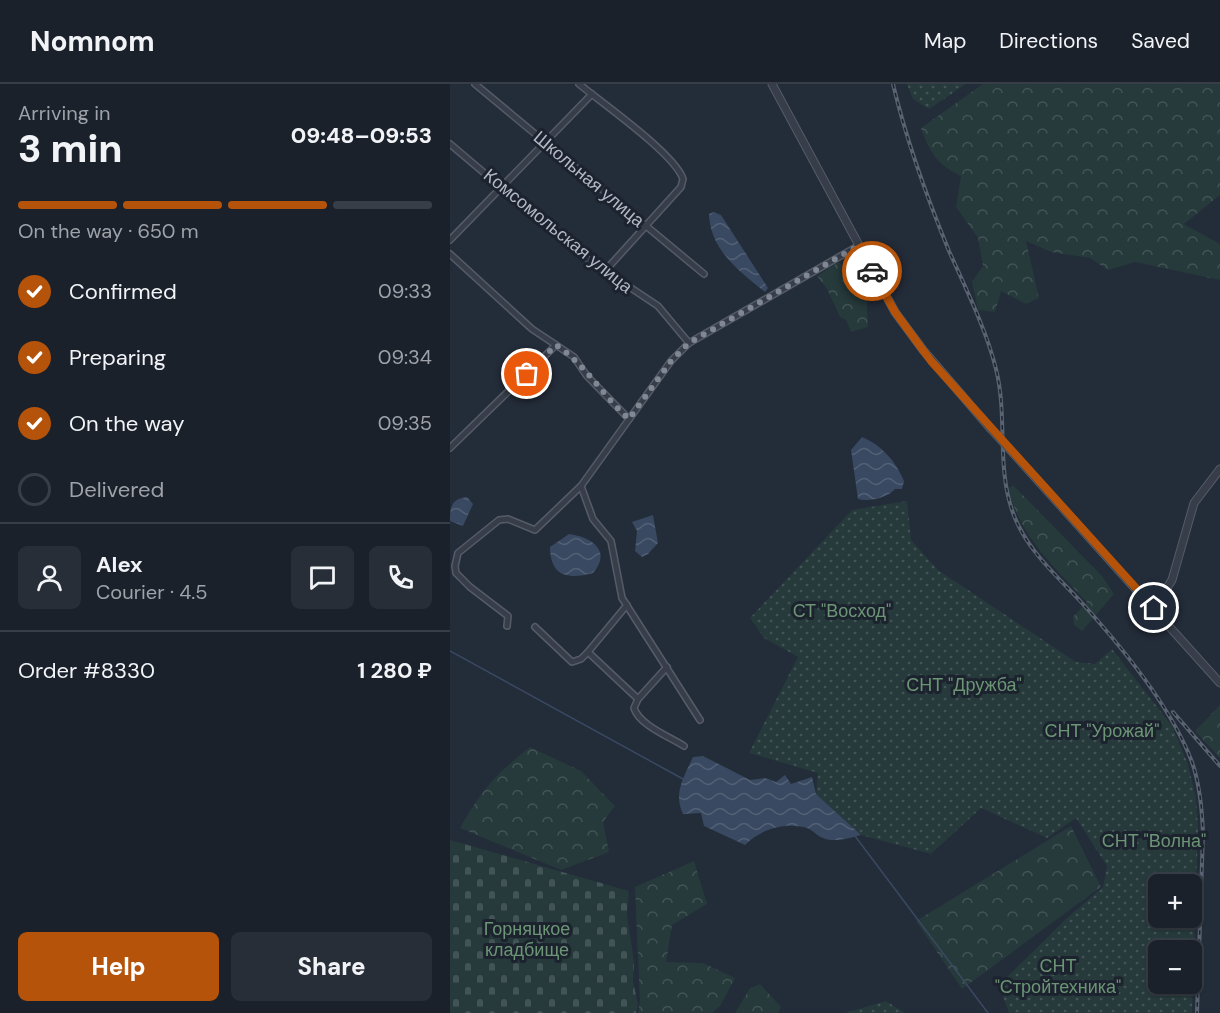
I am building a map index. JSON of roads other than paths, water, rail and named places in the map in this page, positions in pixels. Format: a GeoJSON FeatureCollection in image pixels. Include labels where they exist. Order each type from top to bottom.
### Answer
{"type":"FeatureCollection","features":[{"type":"Feature","properties":{"kind":"street","name":"Школьная улица"},"geometry":{"type":"LineString","coordinates":[[475,84],[704,274]]}},
{"type":"Feature","properties":{"kind":"street"},"geometry":{"type":"LineString","coordinates":[[579,84],[661,152],[683,176],[681,187],[604,272]]}},
{"type":"Feature","properties":{"kind":"street"},"geometry":{"type":"LineString","coordinates":[[772,84],[858,246],[910,333],[990,428],[1220,683]]}},
{"type":"Feature","properties":{"kind":"street"},"geometry":{"type":"LineString","coordinates":[[450,240],[546,144],[592,94]]}},
{"type":"Feature","properties":{"kind":"street","name":"Комсомольская улица"},"geometry":{"type":"LineString","coordinates":[[450,144],[604,272],[658,306],[689,343]]}},
{"type":"Feature","properties":{"kind":"street"},"geometry":{"type":"LineString","coordinates":[[507,626],[508,616],[470,587],[456,573],[458,553],[499,520],[508,519],[535,530],[580,486],[671,361],[689,343],[858,246]]}},
{"type":"Feature","properties":{"kind":"street"},"geometry":{"type":"LineString","coordinates":[[450,255],[532,329],[574,357],[587,376],[629,419]]}},
{"type":"Feature","properties":{"kind":"street"},"geometry":{"type":"LineString","coordinates":[[450,448],[479,417],[512,389],[556,345]]}},
{"type":"Feature","properties":{"kind":"street"},"geometry":{"type":"LineString","coordinates":[[1154,608],[1173,580],[1194,503],[1220,469]]}},
{"type":"Feature","properties":{"kind":"street"},"geometry":{"type":"LineString","coordinates":[[580,486],[593,519],[611,541],[622,598],[700,720]]}},
{"type":"Feature","properties":{"kind":"street"},"geometry":{"type":"LineString","coordinates":[[535,627],[572,662],[581,659],[588,652],[627,605]]}},
{"type":"Feature","properties":{"kind":"street"},"geometry":{"type":"LineString","coordinates":[[588,652],[638,699]]}},
{"type":"Feature","properties":{"kind":"street"},"geometry":{"type":"LineString","coordinates":[[667,667],[638,699],[634,708],[635,713],[684,746]]}},
{"type":"Feature","properties":{"kind":"water"},"geometry":{"type":"Polygon","coordinates":[[[714,212],[721,215],[768,288],[765,292],[737,268],[721,249],[711,227],[709,214],[714,212]]]}},
{"type":"Feature","properties":{"kind":"water"},"geometry":{"type":"Polygon","coordinates":[[[862,437],[882,449],[897,467],[904,481],[902,489],[895,489],[888,495],[878,498],[858,499],[851,450],[862,437]]]}},
{"type":"Feature","properties":{"kind":"water"},"geometry":{"type":"Polygon","coordinates":[[[467,497],[473,504],[463,526],[450,521],[452,504],[467,497]]]}},
{"type":"Feature","properties":{"kind":"water"},"geometry":{"type":"Polygon","coordinates":[[[653,515],[658,543],[642,557],[635,551],[637,531],[632,522],[653,515]]]}},
{"type":"Feature","properties":{"kind":"water"},"geometry":{"type":"Polygon","coordinates":[[[569,534],[585,538],[597,546],[600,558],[593,573],[576,576],[562,574],[553,564],[550,547],[569,534]]]}},
{"type":"Feature","properties":{"kind":"water"},"geometry":{"type":"Polygon","coordinates":[[[703,756],[750,780],[765,778],[776,782],[785,775],[791,784],[812,777],[816,794],[861,835],[832,840],[821,837],[807,828],[790,826],[766,831],[745,845],[704,826],[701,813],[683,814],[679,799],[683,778],[693,757],[703,756]]]}},
{"type":"Feature","properties":{"kind":"waterway"},"geometry":{"type":"LineString","coordinates":[[450,651],[683,779]]}},
{"type":"Feature","properties":{"kind":"waterway"},"geometry":{"type":"LineString","coordinates":[[855,836],[988,1013]]}},
{"type":"Feature","properties":{"kind":"railway"},"geometry":{"type":"LineString","coordinates":[[893,84],[904,127],[925,189],[992,354],[1001,405],[1005,477],[1013,513],[1033,550],[1096,619],[1144,678],[1171,720],[1192,762],[1200,797],[1203,833],[1197,1013]]}},
{"type":"Feature","properties":{"kind":"railway"},"geometry":{"type":"LineString","coordinates":[[1173,712],[1220,766]]}},
{"type":"Feature","properties":{"kind":"park label","name":"СТ \"Восход\""},"geometry":{"type":"Point","coordinates":[842,611]}},
{"type":"Feature","properties":{"kind":"park label","name":"СНТ \"Дружба\""},"geometry":{"type":"Point","coordinates":[964,685]}},
{"type":"Feature","properties":{"kind":"park label","name":"СНТ \"Урожай\""},"geometry":{"type":"Point","coordinates":[1102,731]}},
{"type":"Feature","properties":{"kind":"park label","name":"СНТ \"Волна\""},"geometry":{"type":"Point","coordinates":[1154,841]}},
{"type":"Feature","properties":{"kind":"park label","name":"Горняцкое кладбище"},"geometry":{"type":"Point","coordinates":[527,939]}},
{"type":"Feature","properties":{"kind":"park label","name":"СНТ \"Стройтехника\""},"geometry":{"type":"Point","coordinates":[1058,976]}}]}
